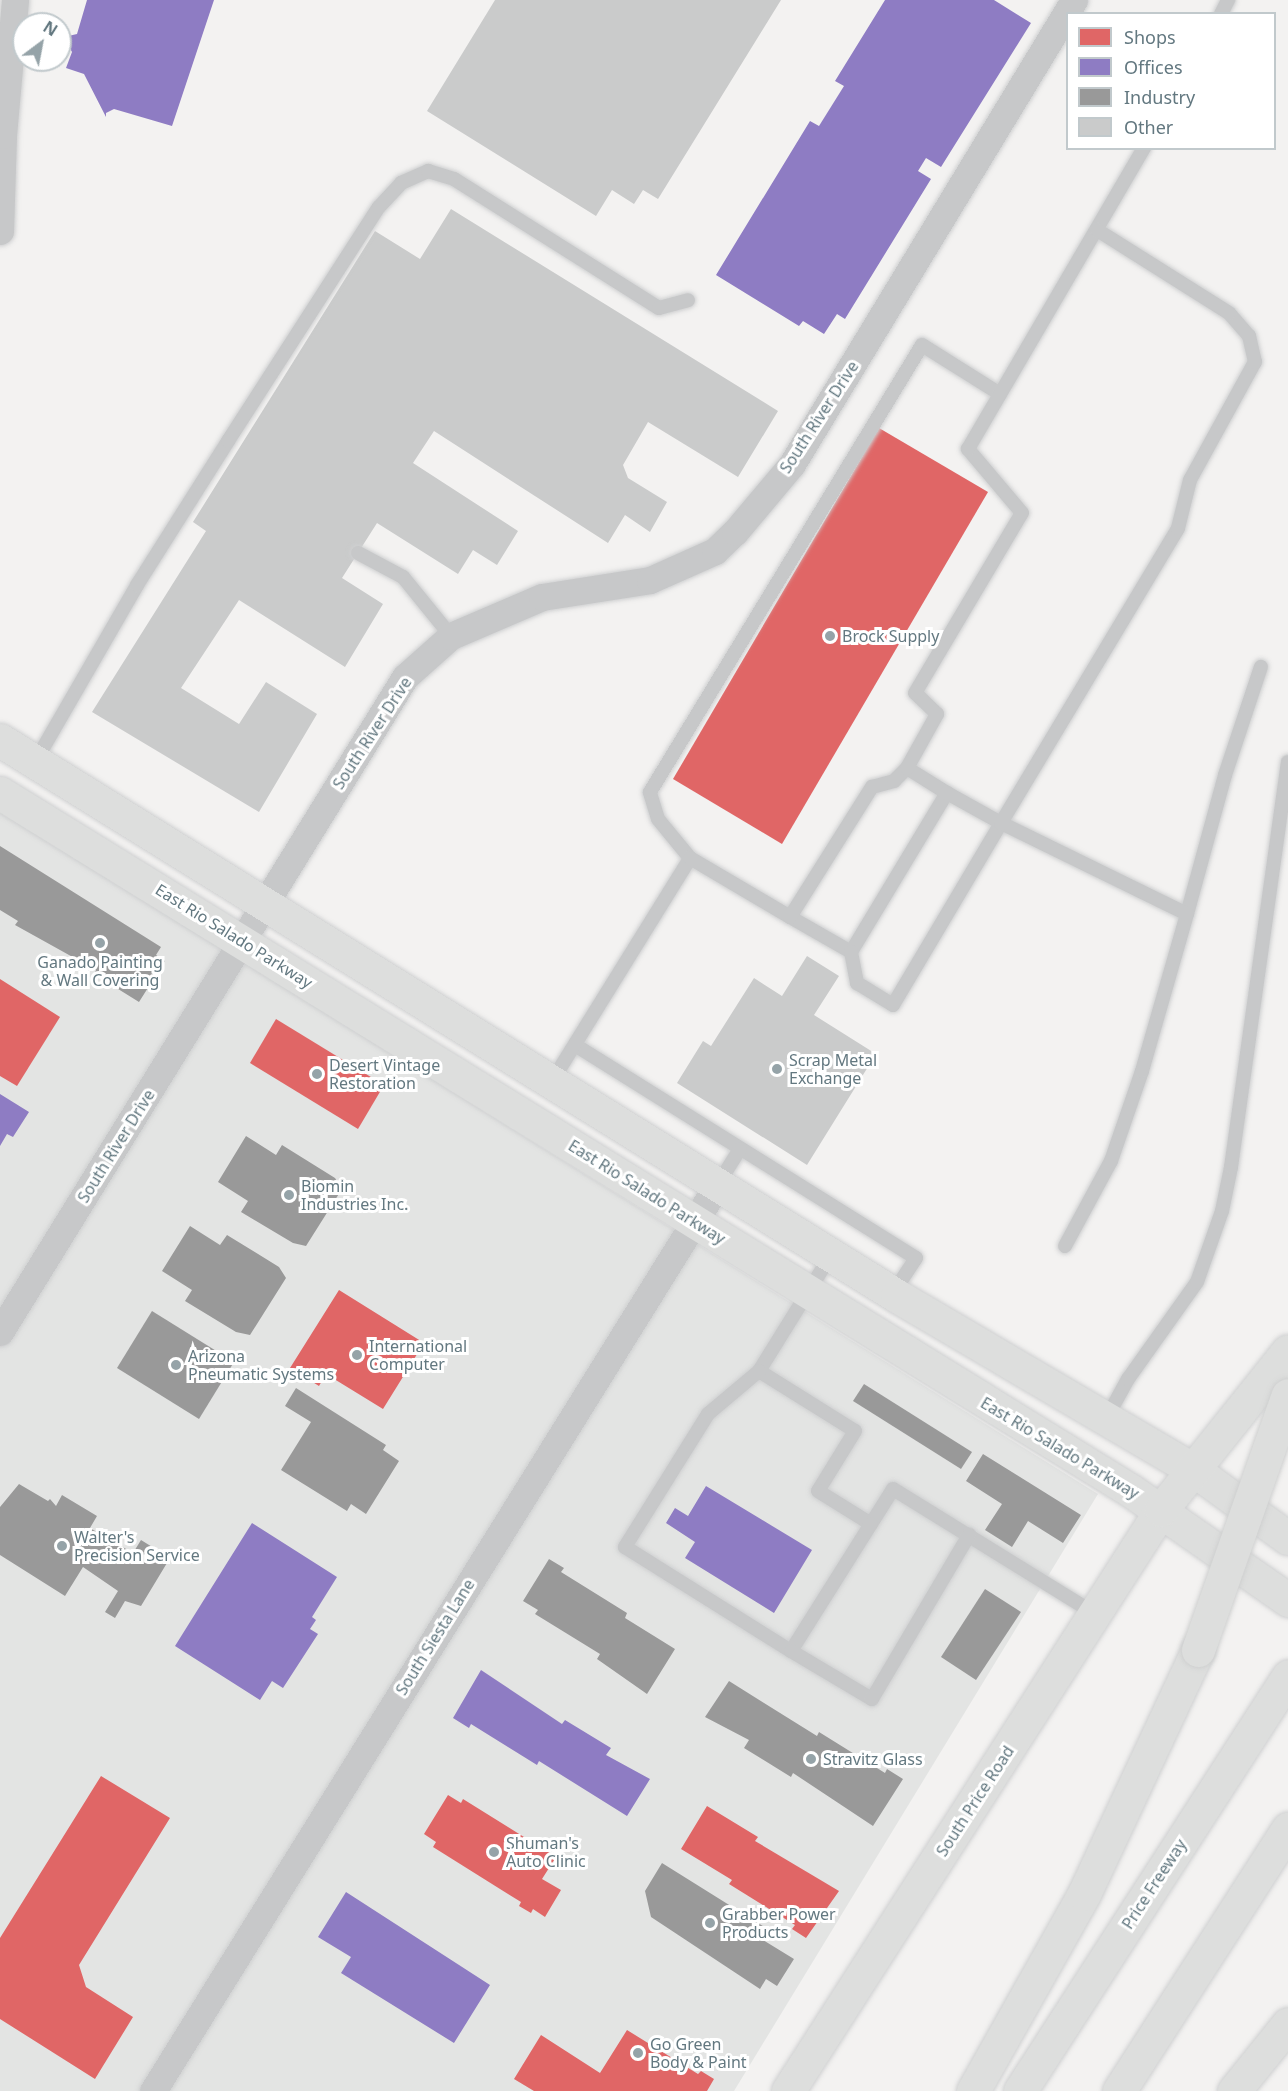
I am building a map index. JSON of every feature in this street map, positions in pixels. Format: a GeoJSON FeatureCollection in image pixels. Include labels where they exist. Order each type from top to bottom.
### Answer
{"type":"FeatureCollection","features":[{"type":"Feature","properties":{"kind":"main road"},"geometry":{"type":"LineString","coordinates":[[0,740],[893,1293],[1194,1470],[1288,1538]]}},
{"type":"Feature","properties":{"kind":"main road","name":"East Rio Salado Parkway"},"geometry":{"type":"LineString","coordinates":[[0,793],[1161,1510],[1288,1600]]}},
{"type":"Feature","properties":{"kind":"main road","name":"South Price Road"},"geometry":{"type":"LineString","coordinates":[[788,2091],[1161,1510],[1288,1351]]}},
{"type":"Feature","properties":{"kind":"main road"},"geometry":{"type":"LineString","coordinates":[[974,2091],[1084,1894],[1184,1685],[1288,1395]]}},
{"type":"Feature","properties":{"kind":"main road"},"geometry":{"type":"LineString","coordinates":[[1197,1650],[1288,1453]]}},
{"type":"Feature","properties":{"kind":"main road","name":"Price Freeway"},"geometry":{"type":"LineString","coordinates":[[1020,2091],[1282,1686]]}},
{"type":"Feature","properties":{"kind":"main road"},"geometry":{"type":"LineString","coordinates":[[1119,2091],[1288,1829]]}},
{"type":"Feature","properties":{"kind":"main road"},"geometry":{"type":"LineString","coordinates":[[1234,2091],[1288,2024]]}},
{"type":"Feature","properties":{"kind":"street"},"geometry":{"type":"LineString","coordinates":[[0,231],[3,135],[15,0]]}},
{"type":"Feature","properties":{"kind":"street","name":"South River Drive"},"geometry":{"type":"LineString","coordinates":[[0,1332],[405,677],[451,636],[542,597],[650,580],[715,551],[735,532],[792,464],[1066,13]]}},
{"type":"Feature","properties":{"kind":"street","name":"South Siesta Lane"},"geometry":{"type":"LineString","coordinates":[[153,2091],[718,1184]]}},
{"type":"Feature","properties":{"kind":"lane"},"geometry":{"type":"LineString","coordinates":[[790,917],[872,787],[894,781],[907,768],[937,714],[915,693],[1022,513],[968,448],[1143,150]]}},
{"type":"Feature","properties":{"kind":"lane"},"geometry":{"type":"LineString","coordinates":[[35,762],[137,585],[228,441],[379,207],[401,183],[428,171],[454,179],[659,308],[688,300]]}},
{"type":"Feature","properties":{"kind":"lane"},"geometry":{"type":"LineString","coordinates":[[947,793],[851,952],[857,983],[893,1005],[1178,528],[1190,480],[1255,362],[1248,336],[1229,313],[1097,230]]}},
{"type":"Feature","properties":{"kind":"lane"},"geometry":{"type":"LineString","coordinates":[[851,952],[690,858],[658,819],[650,792],[922,345],[1000,394]]}},
{"type":"Feature","properties":{"kind":"lane"},"geometry":{"type":"LineString","coordinates":[[358,553],[403,577],[451,636]]}},
{"type":"Feature","properties":{"kind":"lane"},"geometry":{"type":"LineString","coordinates":[[1065,1246],[1111,1161],[1161,1008],[1225,775],[1261,667]]}},
{"type":"Feature","properties":{"kind":"lane"},"geometry":{"type":"LineString","coordinates":[[1106,1419],[1128,1379],[1197,1282],[1222,1211],[1232,1167],[1288,762]]}},
{"type":"Feature","properties":{"kind":"lane"},"geometry":{"type":"LineString","coordinates":[[907,768],[1001,823],[1187,914]]}},
{"type":"Feature","properties":{"kind":"lane"},"geometry":{"type":"LineString","coordinates":[[552,1081],[690,858]]}},
{"type":"Feature","properties":{"kind":"lane"},"geometry":{"type":"LineString","coordinates":[[575,1045],[916,1258],[893,1293]]}},
{"type":"Feature","properties":{"kind":"lane"},"geometry":{"type":"LineString","coordinates":[[718,1184],[740,1149]]}},
{"type":"Feature","properties":{"kind":"lane"},"geometry":{"type":"LineString","coordinates":[[831,1255],[759,1371],[708,1414],[625,1547],[791,1652],[872,1699],[969,1535]]}},
{"type":"Feature","properties":{"kind":"lane"},"geometry":{"type":"LineString","coordinates":[[759,1371],[855,1431],[818,1491],[871,1524]]}},
{"type":"Feature","properties":{"kind":"lane"},"geometry":{"type":"LineString","coordinates":[[791,1652],[893,1488],[1095,1614]]}},
{"type":"Feature","properties":{"kind":"shaded area"},"geometry":{"type":"Polygon","coordinates":[[[0,810],[1098,1494],[734,2091],[0,2091],[0,810]]]}},
{"type":"Feature","properties":{"kind":"building: Shops","name":"Brock Supply"},"geometry":{"type":"Polygon","coordinates":[[[879,428],[988,492],[782,844],[673,779],[879,428]]]}},
{"type":"Feature","properties":{"kind":"building: Shops"},"geometry":{"type":"Polygon","coordinates":[[[0,979],[60,1017],[17,1086],[0,1076],[0,979]]]}},
{"type":"Feature","properties":{"kind":"building: Shops","name":"Desert Vintage Restoration"},"geometry":{"type":"Polygon","coordinates":[[[276,1019],[384,1085],[358,1129],[250,1063],[276,1019]]]}},
{"type":"Feature","properties":{"kind":"building: Shops","name":"International Computer"},"geometry":{"type":"Polygon","coordinates":[[[339,1290],[424,1343],[383,1409],[326,1374],[319,1386],[290,1368],[339,1290]]]}},
{"type":"Feature","properties":{"kind":"building: Shops"},"geometry":{"type":"Polygon","coordinates":[[[101,1776],[170,1818],[79,1965],[86,1987],[133,2017],[95,2079],[0,2019],[0,1938],[101,1776]]]}},
{"type":"Feature","properties":{"kind":"building: Shops","name":"Shuman's Auto Clinic"},"geometry":{"type":"Polygon","coordinates":[[[448,1795],[461,1803],[463,1799],[556,1857],[542,1879],[561,1890],[545,1917],[533,1909],[531,1913],[519,1906],[521,1902],[433,1847],[436,1842],[424,1834],[448,1795]]]}},
{"type":"Feature","properties":{"kind":"building: Shops"},"geometry":{"type":"Polygon","coordinates":[[[707,1806],[758,1837],[755,1841],[839,1891],[806,1938],[792,1929],[795,1925],[729,1884],[732,1880],[681,1849],[707,1806]]]}},
{"type":"Feature","properties":{"kind":"building: Shops","name":"Go Green Body & Paint"},"geometry":{"type":"Polygon","coordinates":[[[627,2030],[698,2074],[701,2071],[714,2079],[707,2091],[534,2091],[514,2079],[541,2035],[600,2073],[627,2030]]]}},
{"type":"Feature","properties":{"kind":"building: Offices"},"geometry":{"type":"Polygon","coordinates":[[[87,0],[214,0],[172,126],[114,109],[106,113],[106,117],[84,74],[72,70],[72,35],[77,34],[87,0]]]}},
{"type":"Feature","properties":{"kind":"building: Offices"},"geometry":{"type":"Polygon","coordinates":[[[885,0],[994,0],[1031,23],[941,167],[926,158],[918,171],[931,179],[845,319],[837,314],[824,334],[803,321],[799,326],[716,275],[810,121],[819,126],[844,86],[835,81],[885,0]]]}},
{"type":"Feature","properties":{"kind":"building: Offices"},"geometry":{"type":"Polygon","coordinates":[[[0,1094],[29,1112],[13,1137],[7,1134],[0,1146],[0,1094]]]}},
{"type":"Feature","properties":{"kind":"building: Offices"},"geometry":{"type":"Polygon","coordinates":[[[706,1486],[812,1550],[774,1613],[685,1558],[695,1542],[666,1523],[675,1508],[688,1516],[706,1486]]]}},
{"type":"Feature","properties":{"kind":"building: Offices"},"geometry":{"type":"Polygon","coordinates":[[[252,1523],[337,1577],[312,1617],[316,1620],[310,1629],[318,1634],[283,1688],[272,1681],[260,1700],[175,1646],[252,1523]]]}},
{"type":"Feature","properties":{"kind":"building: Offices"},"geometry":{"type":"Polygon","coordinates":[[[481,1670],[562,1724],[565,1720],[611,1748],[606,1755],[650,1779],[627,1816],[539,1761],[537,1765],[471,1724],[469,1728],[453,1718],[481,1670]]]}},
{"type":"Feature","properties":{"kind":"building: Offices"},"geometry":{"type":"Polygon","coordinates":[[[346,1892],[490,1985],[454,2043],[341,1973],[351,1957],[318,1937],[346,1892]]]}},
{"type":"Feature","properties":{"kind":"building: Industry","name":"Ganado Painting & Wall Covering"},"geometry":{"type":"Polygon","coordinates":[[[0,846],[161,947],[156,955],[165,961],[139,1002],[94,974],[96,970],[15,925],[18,921],[0,910],[0,846]]]}},
{"type":"Feature","properties":{"kind":"building: Industry","name":"Biomin Industries Inc."},"geometry":{"type":"Polygon","coordinates":[[[246,1136],[276,1155],[282,1145],[335,1178],[342,1189],[306,1246],[293,1243],[241,1212],[248,1201],[218,1182],[246,1136]]]}},
{"type":"Feature","properties":{"kind":"building: Industry"},"geometry":{"type":"Polygon","coordinates":[[[190,1226],[220,1245],[227,1235],[279,1267],[286,1278],[250,1335],[236,1332],[185,1301],[192,1290],[162,1271],[190,1226]]]}},
{"type":"Feature","properties":{"kind":"building: Industry","name":"Arizona Pneumatic Systems"},"geometry":{"type":"Polygon","coordinates":[[[152,1311],[234,1362],[199,1419],[117,1368],[152,1311]]]}},
{"type":"Feature","properties":{"kind":"building: Industry"},"geometry":{"type":"Polygon","coordinates":[[[864,1384],[972,1452],[961,1469],[853,1401],[864,1384]]]}},
{"type":"Feature","properties":{"kind":"building: Industry"},"geometry":{"type":"Polygon","coordinates":[[[296,1388],[386,1445],[383,1450],[399,1461],[366,1514],[351,1504],[347,1511],[281,1470],[311,1422],[285,1406],[296,1388]]]}},
{"type":"Feature","properties":{"kind":"building: Industry"},"geometry":{"type":"Polygon","coordinates":[[[983,1454],[1081,1515],[1063,1543],[1028,1521],[1012,1547],[985,1530],[1002,1504],[966,1481],[983,1454]]]}},
{"type":"Feature","properties":{"kind":"building: Industry","name":"Walter's Precision Service"},"geometry":{"type":"Polygon","coordinates":[[[19,1484],[48,1501],[50,1499],[56,1506],[62,1495],[97,1516],[90,1528],[133,1553],[141,1540],[170,1558],[141,1606],[125,1601],[115,1618],[105,1612],[118,1591],[83,1567],[65,1596],[0,1555],[0,1507],[19,1484]]]}},
{"type":"Feature","properties":{"kind":"building: Industry"},"geometry":{"type":"Polygon","coordinates":[[[549,1559],[564,1568],[561,1572],[627,1613],[625,1618],[675,1649],[647,1694],[597,1659],[600,1654],[535,1614],[538,1610],[523,1601],[549,1559]]]}},
{"type":"Feature","properties":{"kind":"building: Industry"},"geometry":{"type":"Polygon","coordinates":[[[985,1589],[1021,1612],[976,1680],[941,1657],[985,1589]]]}},
{"type":"Feature","properties":{"kind":"building: Industry","name":"Stravitz Glass"},"geometry":{"type":"Polygon","coordinates":[[[729,1681],[817,1736],[819,1732],[885,1773],[887,1769],[903,1779],[873,1826],[793,1773],[791,1777],[744,1748],[749,1740],[705,1717],[729,1681]]]}},
{"type":"Feature","properties":{"kind":"building: Industry","name":"Grabber Power Products"},"geometry":{"type":"Polygon","coordinates":[[[662,1863],[769,1930],[763,1940],[794,1959],[777,1986],[766,1979],[760,1989],[651,1917],[645,1891],[662,1863]]]}},
{"type":"Feature","properties":{"kind":"building: Other"},"geometry":{"type":"Polygon","coordinates":[[[495,0],[781,0],[658,199],[643,190],[634,204],[612,190],[596,216],[427,111],[495,0]]]}},
{"type":"Feature","properties":{"kind":"building: Other"},"geometry":{"type":"Polygon","coordinates":[[[451,209],[778,411],[738,477],[648,422],[623,465],[628,478],[667,502],[650,532],[625,515],[608,543],[434,431],[413,463],[518,531],[497,565],[473,550],[458,574],[377,523],[342,578],[383,604],[345,667],[239,600],[181,688],[239,724],[266,682],[317,714],[259,812],[92,712],[206,531],[193,522],[375,231],[420,259],[451,209]]]}},
{"type":"Feature","properties":{"kind":"building: Other","name":"Scrap Metal Exchange"},"geometry":{"type":"Polygon","coordinates":[[[807,956],[839,976],[814,1015],[876,1054],[807,1165],[677,1083],[703,1041],[711,1046],[754,978],[782,996],[807,956]]]}},
{"type":"Feature","properties":{"kind":"place","name":"Brock Supply"},"geometry":{"type":"Point","coordinates":[830,636]}},
{"type":"Feature","properties":{"kind":"place","name":"Ganado Painting & Wall Covering"},"geometry":{"type":"Point","coordinates":[100,943]}},
{"type":"Feature","properties":{"kind":"place","name":"Scrap Metal Exchange"},"geometry":{"type":"Point","coordinates":[777,1069]}},
{"type":"Feature","properties":{"kind":"place","name":"Desert Vintage Restoration"},"geometry":{"type":"Point","coordinates":[317,1074]}},
{"type":"Feature","properties":{"kind":"place","name":"Biomin Industries Inc."},"geometry":{"type":"Point","coordinates":[289,1195]}},
{"type":"Feature","properties":{"kind":"place","name":"International Computer"},"geometry":{"type":"Point","coordinates":[357,1355]}},
{"type":"Feature","properties":{"kind":"place","name":"Arizona Pneumatic Systems"},"geometry":{"type":"Point","coordinates":[176,1365]}},
{"type":"Feature","properties":{"kind":"place","name":"Walter's Precision Service"},"geometry":{"type":"Point","coordinates":[62,1546]}},
{"type":"Feature","properties":{"kind":"place","name":"Stravitz Glass"},"geometry":{"type":"Point","coordinates":[811,1759]}},
{"type":"Feature","properties":{"kind":"place","name":"Shuman's Auto Clinic"},"geometry":{"type":"Point","coordinates":[494,1852]}},
{"type":"Feature","properties":{"kind":"place","name":"Grabber Power Products"},"geometry":{"type":"Point","coordinates":[710,1923]}},
{"type":"Feature","properties":{"kind":"place","name":"Go Green Body & Paint"},"geometry":{"type":"Point","coordinates":[638,2053]}}]}
